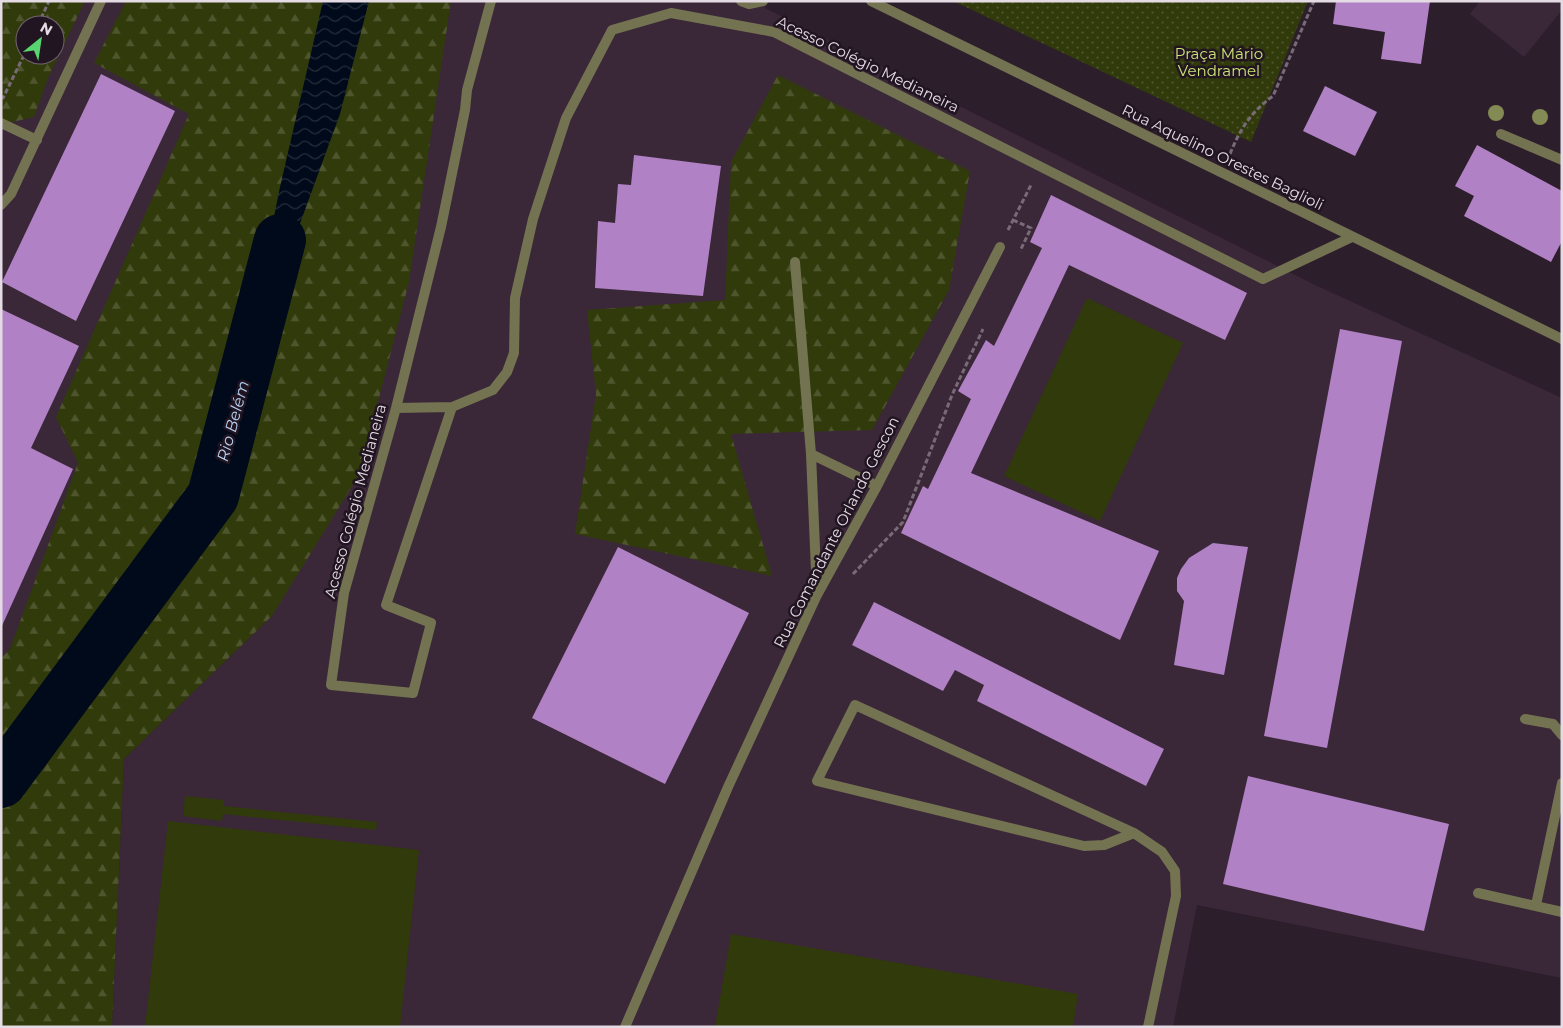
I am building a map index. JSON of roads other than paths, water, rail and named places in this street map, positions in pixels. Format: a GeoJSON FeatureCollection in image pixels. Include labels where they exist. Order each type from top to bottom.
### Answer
{"type":"FeatureCollection","features":[{"type":"Feature","properties":{"kind":"street"},"geometry":{"type":"LineString","coordinates":[[1,205],[11,194],[101,1]]}},
{"type":"Feature","properties":{"kind":"street","name":"Acesso Colégio Medianeira"},"geometry":{"type":"LineString","coordinates":[[491,1],[467,90],[465,110],[441,227],[396,408],[344,593],[331,685],[413,693],[431,623],[386,605],[452,407],[493,390],[507,372],[514,353],[515,298],[533,219],[566,118],[612,30],[670,13],[774,32],[1263,279],[1352,237]]}},
{"type":"Feature","properties":{"kind":"street","name":"Acesso Colégio Medianeira"},"geometry":{"type":"LineString","coordinates":[[741,1],[749,4],[763,1]]}},
{"type":"Feature","properties":{"kind":"street","name":"Rua Aquelino Orestes Baglioli"},"geometry":{"type":"LineString","coordinates":[[871,1],[1562,339]]}},
{"type":"Feature","properties":{"kind":"street"},"geometry":{"type":"LineString","coordinates":[[1,122],[37,140]]}},
{"type":"Feature","properties":{"kind":"street"},"geometry":{"type":"LineString","coordinates":[[1501,134],[1562,160]]}},
{"type":"Feature","properties":{"kind":"street","name":"Rua Comandante Orlando Gescon"},"geometry":{"type":"LineString","coordinates":[[625,1027],[728,786],[817,595],[877,486],[1000,246]]}},
{"type":"Feature","properties":{"kind":"street"},"geometry":{"type":"LineString","coordinates":[[795,262],[811,454],[817,595]]}},
{"type":"Feature","properties":{"kind":"street"},"geometry":{"type":"LineString","coordinates":[[396,408],[452,407]]}},
{"type":"Feature","properties":{"kind":"street"},"geometry":{"type":"LineString","coordinates":[[811,454],[877,486]]}},
{"type":"Feature","properties":{"kind":"street"},"geometry":{"type":"LineString","coordinates":[[1134,833],[1104,845],[1084,846],[817,781],[855,705],[1134,833],[1162,852],[1175,871],[1176,896],[1148,1027]]}},
{"type":"Feature","properties":{"kind":"street"},"geometry":{"type":"LineString","coordinates":[[1525,719],[1553,724],[1562,734]]}},
{"type":"Feature","properties":{"kind":"street"},"geometry":{"type":"LineString","coordinates":[[1536,905],[1562,784]]}},
{"type":"Feature","properties":{"kind":"street"},"geometry":{"type":"LineString","coordinates":[[1478,893],[1562,912]]}},
{"type":"Feature","properties":{"kind":"water"},"geometry":{"type":"Polygon","coordinates":[[[323,1],[369,1],[340,114],[291,248],[251,332],[280,187],[323,1]]]}},
{"type":"Feature","properties":{"kind":"waterway","name":"Rio Belém"},"geometry":{"type":"LineString","coordinates":[[1,782],[213,496],[280,240]]}},
{"type":"Feature","properties":{"kind":"park label","name":"Praça Mário Vendramel"},"geometry":{"type":"Point","coordinates":[1219,62]}}]}
